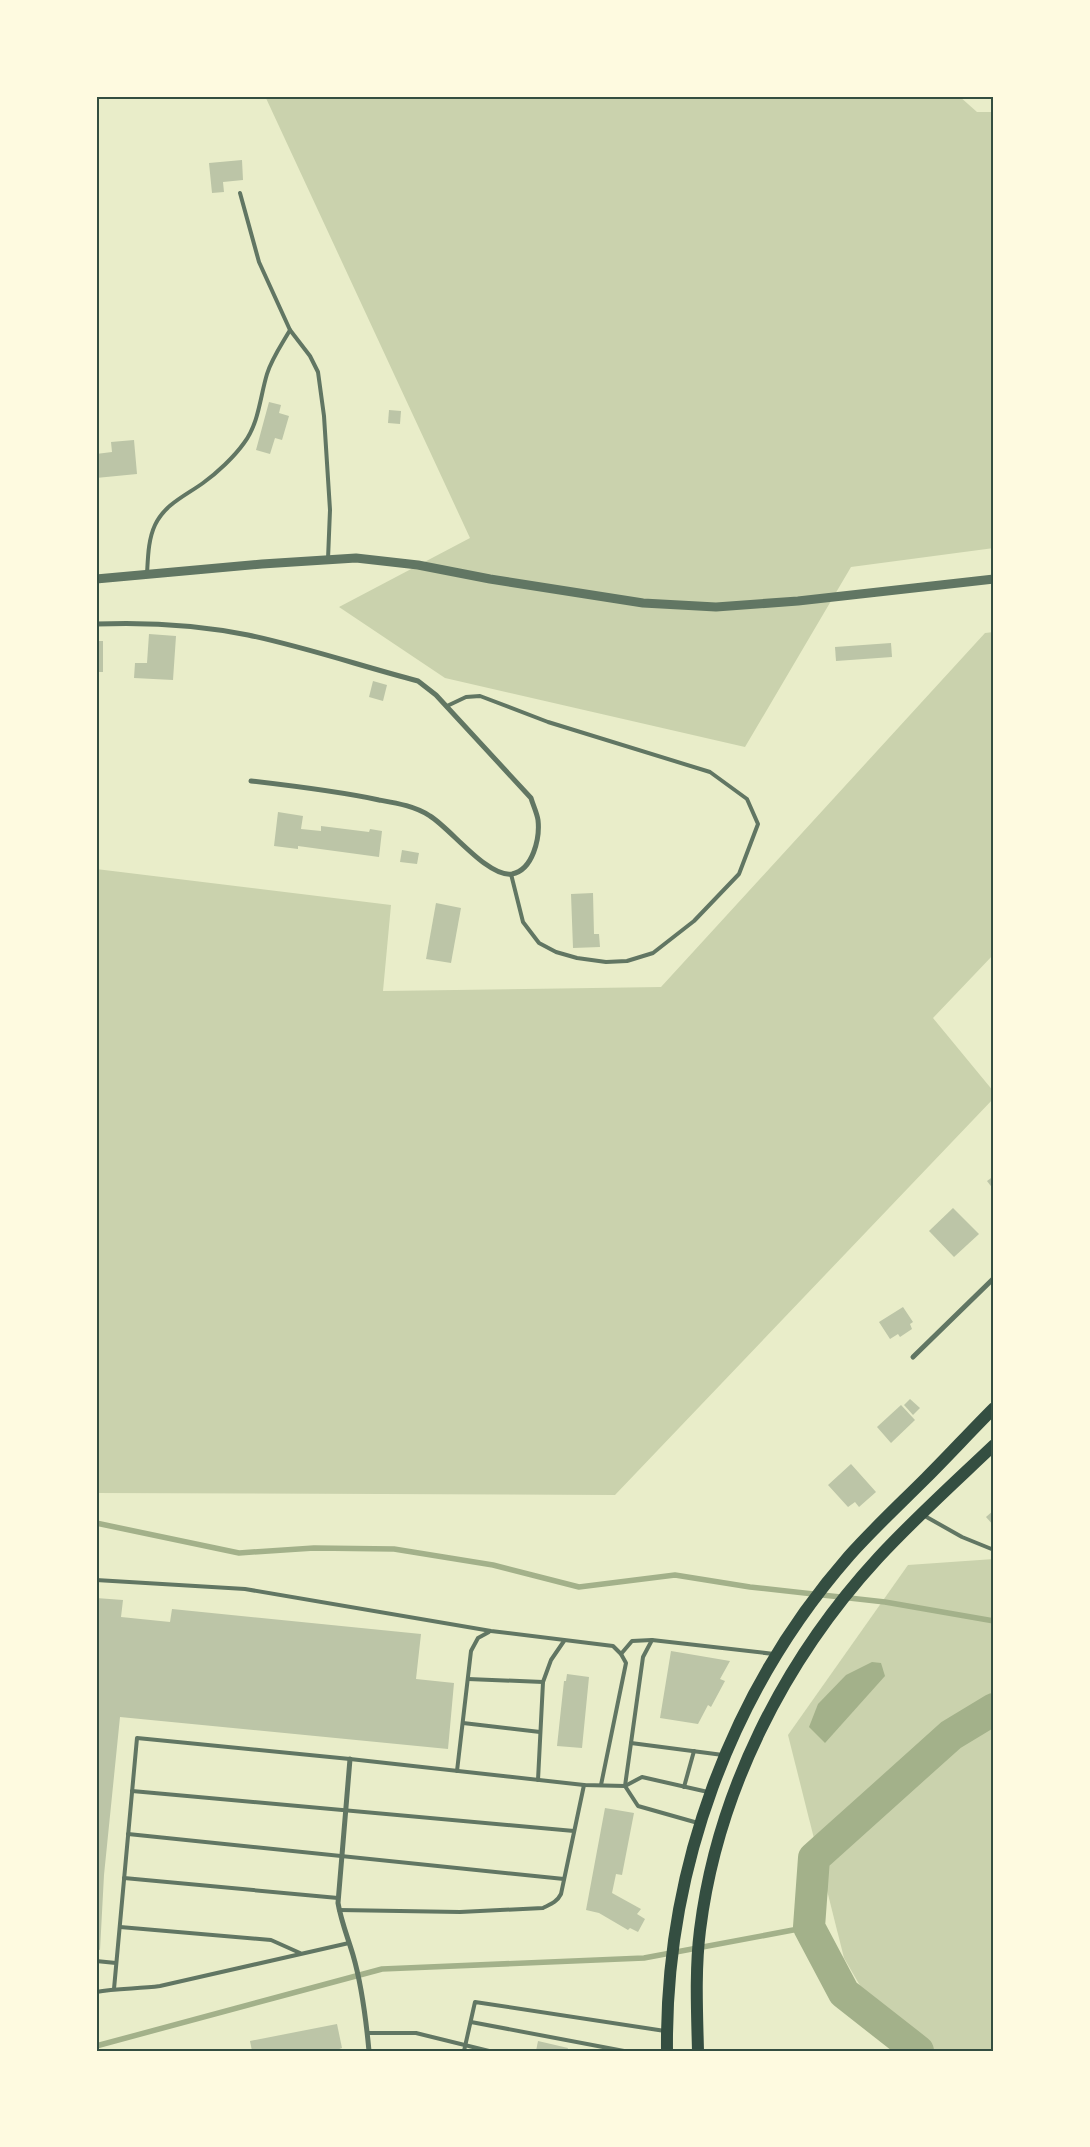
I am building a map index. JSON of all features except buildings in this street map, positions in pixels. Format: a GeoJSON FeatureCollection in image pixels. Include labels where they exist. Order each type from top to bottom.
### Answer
{"type":"FeatureCollection","features":[{"type":"Feature","properties":{"kind":"highway"},"geometry":{"type":"LineString","coordinates":[[667,2051],[668,2010],[675,1929],[684,1882],[710,1793],[746,1711],[791,1632],[849,1556],[994,1408]]}},
{"type":"Feature","properties":{"kind":"highway"},"geometry":{"type":"LineString","coordinates":[[698,2051],[697,2013],[700,1931],[709,1878],[731,1800],[769,1714],[792,1672],[816,1635],[877,1559],[921,1514],[994,1445]]}},
{"type":"Feature","properties":{"kind":"street"},"geometry":{"type":"LineString","coordinates":[[96,580],[356,558],[418,565],[490,579],[643,603],[716,607],[798,601],[994,579]]}},
{"type":"Feature","properties":{"kind":"street"},"geometry":{"type":"LineString","coordinates":[[96,624],[132,623],[248,635],[418,682],[447,706],[531,798],[538,820],[536,839],[530,860],[522,870],[510,874],[492,869],[430,815],[410,806],[338,791],[251,781]]}},
{"type":"Feature","properties":{"kind":"street"},"geometry":{"type":"LineString","coordinates":[[913,1357],[992,1282]]}},
{"type":"Feature","properties":{"kind":"street"},"geometry":{"type":"LineString","coordinates":[[350,1759],[338,1898],[339,1910],[353,1957],[364,2006],[370,2051]]}},
{"type":"Feature","properties":{"kind":"lane"},"geometry":{"type":"LineString","coordinates":[[240,193],[259,262],[290,330],[310,356],[318,372],[324,416],[330,510],[328,560]]}},
{"type":"Feature","properties":{"kind":"lane"},"geometry":{"type":"LineString","coordinates":[[146,575],[150,543],[155,525],[164,510],[179,498],[204,483],[244,443],[252,430],[267,374],[274,357],[290,330]]}},
{"type":"Feature","properties":{"kind":"lane"},"geometry":{"type":"LineString","coordinates":[[447,706],[466,698],[480,696],[548,722],[710,772],[747,799],[758,824],[739,874],[694,922],[653,953],[627,961],[606,962],[577,958],[556,952],[539,944],[522,922],[510,874]]}},
{"type":"Feature","properties":{"kind":"lane"},"geometry":{"type":"LineString","coordinates":[[921,1514],[962,1538],[994,1550]]}},
{"type":"Feature","properties":{"kind":"lane"},"geometry":{"type":"LineString","coordinates":[[96,1580],[245,1589],[490,1631],[613,1646],[626,1663],[601,1785]]}},
{"type":"Feature","properties":{"kind":"lane"},"geometry":{"type":"LineString","coordinates":[[458,1771],[472,1651],[478,1638],[490,1631]]}},
{"type":"Feature","properties":{"kind":"lane"},"geometry":{"type":"LineString","coordinates":[[621,1654],[632,1641],[652,1640],[777,1655]]}},
{"type":"Feature","properties":{"kind":"lane"},"geometry":{"type":"LineString","coordinates":[[652,1640],[643,1657],[625,1786],[638,1806],[700,1824]]}},
{"type":"Feature","properties":{"kind":"lane"},"geometry":{"type":"LineString","coordinates":[[538,1780],[543,1682],[551,1660],[564,1641]]}},
{"type":"Feature","properties":{"kind":"lane"},"geometry":{"type":"LineString","coordinates":[[468,1679],[543,1682]]}},
{"type":"Feature","properties":{"kind":"lane"},"geometry":{"type":"LineString","coordinates":[[463,1723],[540,1732]]}},
{"type":"Feature","properties":{"kind":"lane"},"geometry":{"type":"LineString","coordinates":[[114,1989],[137,1738],[584,1785],[625,1786],[642,1777],[710,1793]]}},
{"type":"Feature","properties":{"kind":"lane"},"geometry":{"type":"LineString","coordinates":[[631,1743],[725,1756]]}},
{"type":"Feature","properties":{"kind":"lane"},"geometry":{"type":"LineString","coordinates":[[684,1787],[694,1752]]}},
{"type":"Feature","properties":{"kind":"lane"},"geometry":{"type":"LineString","coordinates":[[339,1910],[460,1912],[543,1908],[558,1900],[584,1785]]}},
{"type":"Feature","properties":{"kind":"lane"},"geometry":{"type":"LineString","coordinates":[[132,1791],[574,1831]]}},
{"type":"Feature","properties":{"kind":"lane"},"geometry":{"type":"LineString","coordinates":[[128,1834],[564,1879]]}},
{"type":"Feature","properties":{"kind":"lane"},"geometry":{"type":"LineString","coordinates":[[124,1878],[338,1898]]}},
{"type":"Feature","properties":{"kind":"lane"},"geometry":{"type":"LineString","coordinates":[[120,1927],[271,1940],[300,1953]]}},
{"type":"Feature","properties":{"kind":"lane"},"geometry":{"type":"LineString","coordinates":[[96,1992],[160,1986],[349,1942]]}},
{"type":"Feature","properties":{"kind":"lane"},"geometry":{"type":"LineString","coordinates":[[96,1961],[116,1963]]}},
{"type":"Feature","properties":{"kind":"lane"},"geometry":{"type":"LineString","coordinates":[[465,2048],[475,2002],[667,2031]]}},
{"type":"Feature","properties":{"kind":"lane"},"geometry":{"type":"LineString","coordinates":[[471,2022],[624,2051]]}},
{"type":"Feature","properties":{"kind":"lane"},"geometry":{"type":"LineString","coordinates":[[368,2033],[416,2033],[465,2048],[488,2051]]}},
{"type":"Feature","properties":{"kind":"shaded area"},"geometry":{"type":"Polygon","coordinates":[[[265,96],[959,96],[977,112],[994,112],[994,548],[851,567],[745,747],[445,678],[339,607],[470,538],[265,96]]]}},
{"type":"Feature","properties":{"kind":"shaded area"},"geometry":{"type":"Polygon","coordinates":[[[994,632],[994,954],[933,1018],[994,1092],[994,1098],[615,1495],[96,1493],[96,869],[391,905],[383,991],[661,987],[985,633],[994,632]]]}},
{"type":"Feature","properties":{"kind":"shaded area"},"geometry":{"type":"Polygon","coordinates":[[[994,1559],[994,2051],[898,2051],[844,1958],[788,1735],[908,1565],[994,1559]]]}},
{"type":"Feature","properties":{"kind":"shaded area"},"geometry":{"type":"Polygon","coordinates":[[[872,1662],[881,1663],[885,1676],[825,1743],[809,1727],[818,1704],[846,1675],[872,1662]]]}},
{"type":"Feature","properties":{"kind":"waterway"},"geometry":{"type":"LineString","coordinates":[[96,1523],[239,1553],[314,1548],[394,1549],[493,1565],[579,1587],[675,1575],[750,1587],[885,1602],[994,1621]]}},
{"type":"Feature","properties":{"kind":"waterway"},"geometry":{"type":"LineString","coordinates":[[918,2051],[844,1993],[809,1927],[814,1858],[951,1735],[994,1709]]}},
{"type":"Feature","properties":{"kind":"waterway"},"geometry":{"type":"LineString","coordinates":[[96,2046],[382,1969],[644,1958],[809,1927]]}}]}
